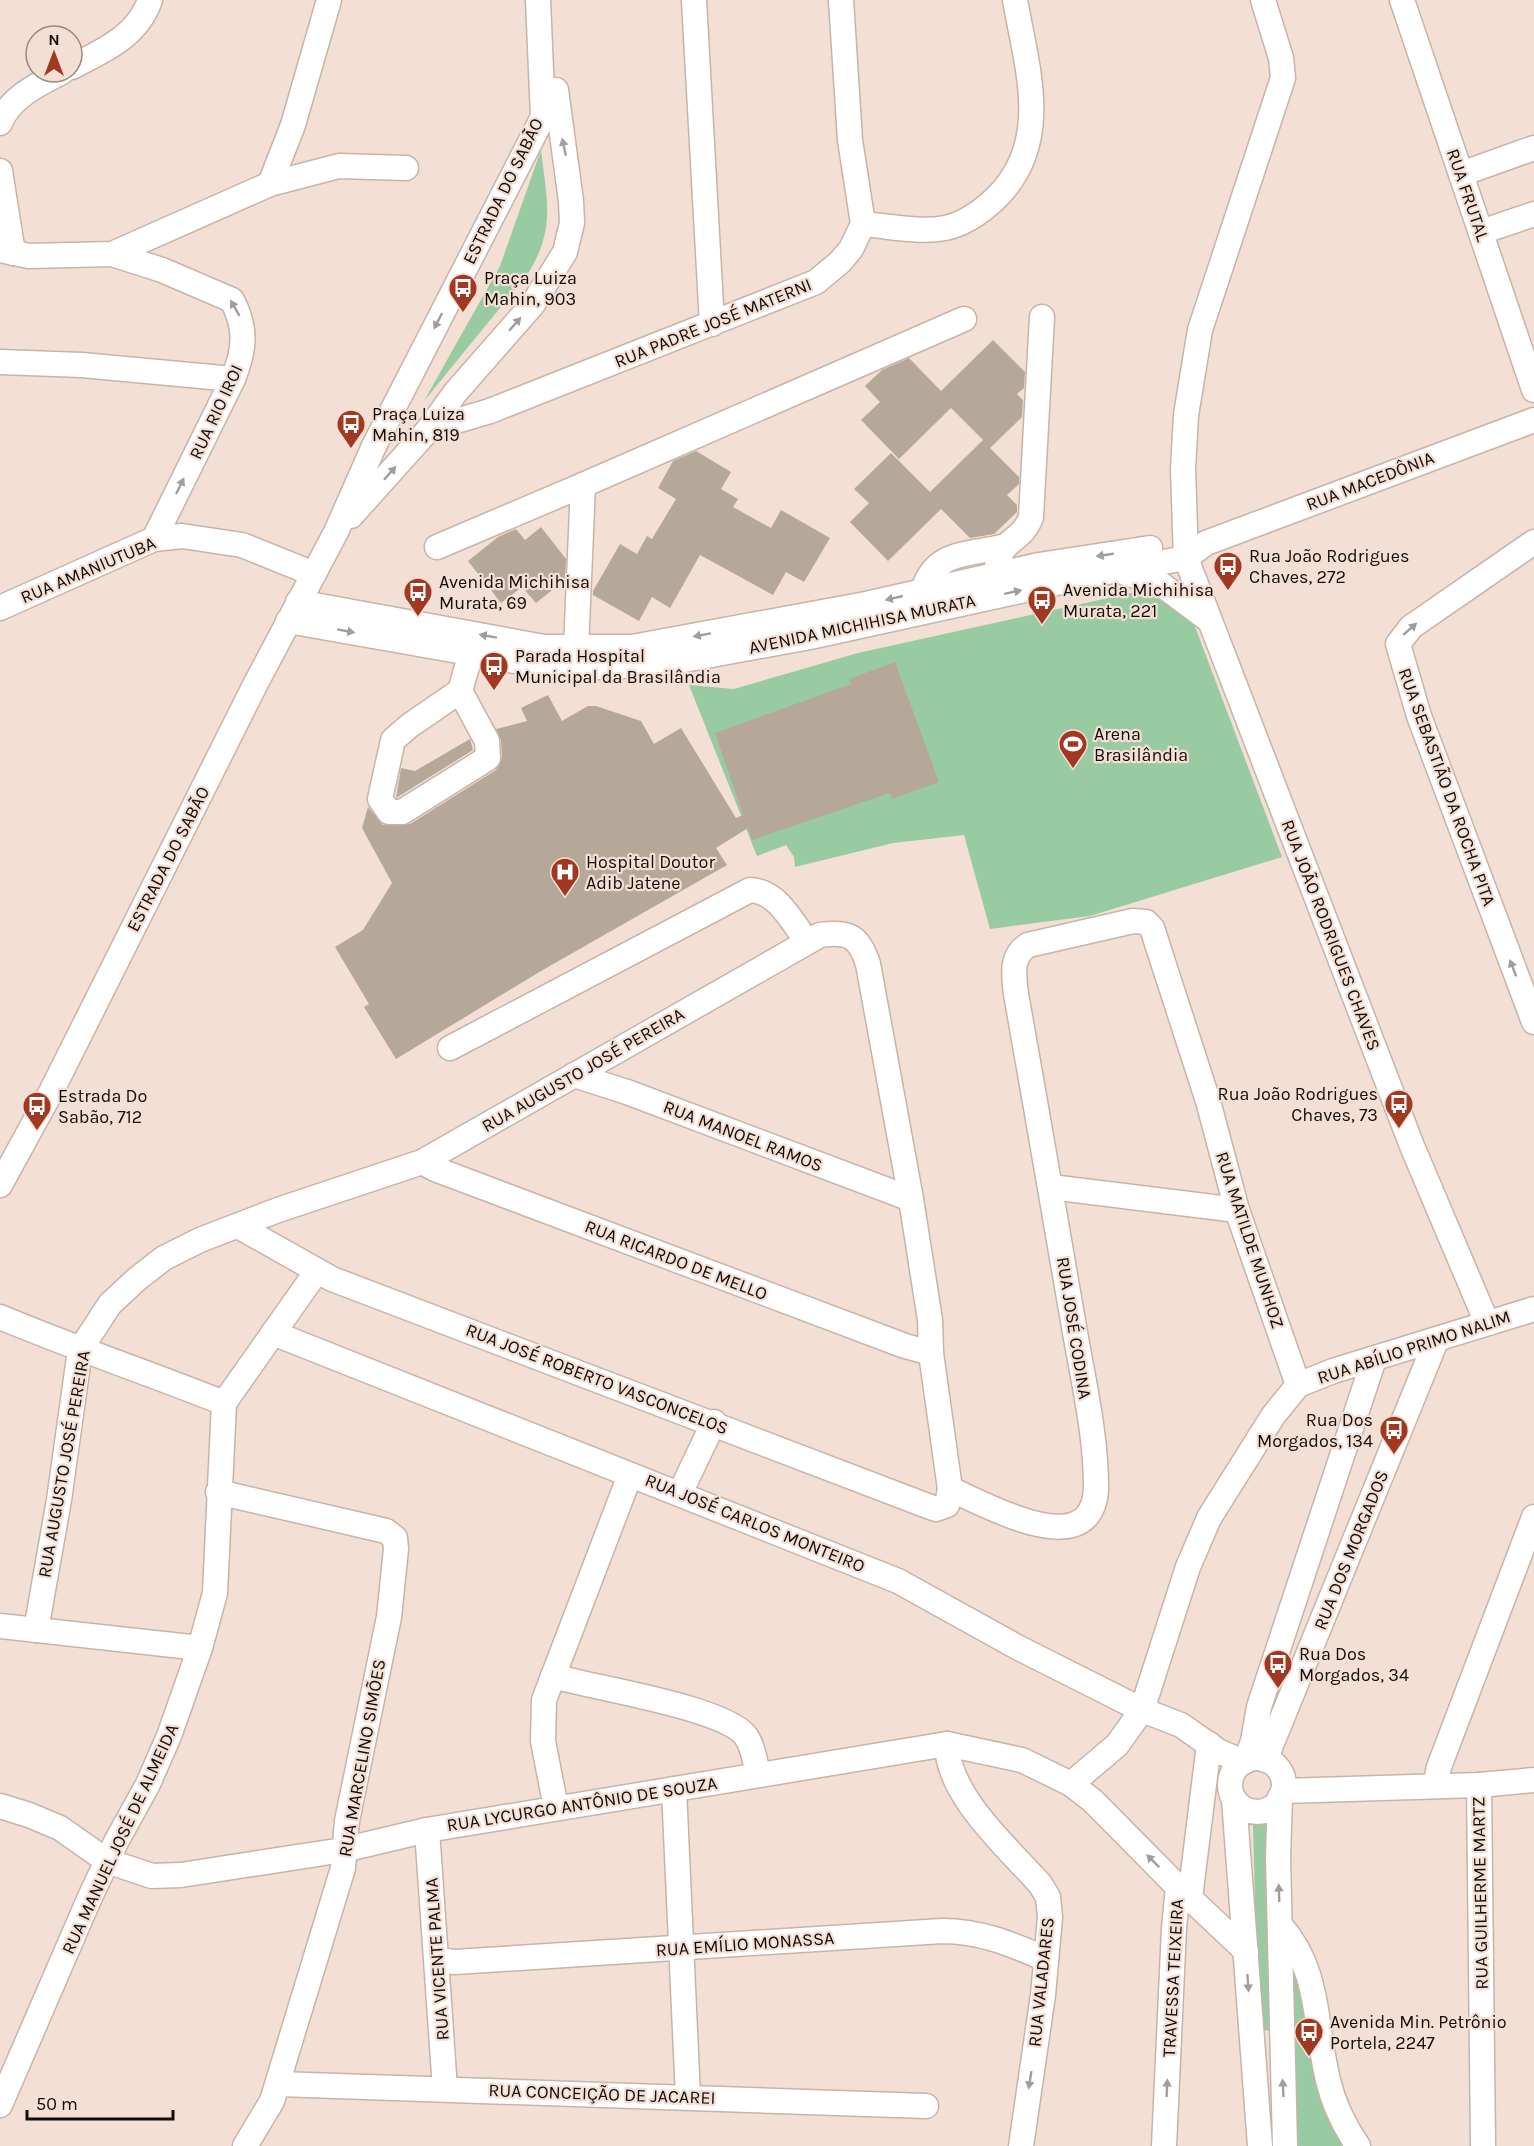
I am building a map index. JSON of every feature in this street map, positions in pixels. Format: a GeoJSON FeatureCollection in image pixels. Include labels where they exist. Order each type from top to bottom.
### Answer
{"type":"FeatureCollection","features":[{"type":"Feature","properties":{"kind":"street"},"geometry":{"type":"LineString","coordinates":[[84,60],[126,36],[138,23],[150,0]]}},
{"type":"Feature","properties":{"kind":"street"},"geometry":{"type":"LineString","coordinates":[[270,184],[293,125],[329,0]]}},
{"type":"Feature","properties":{"kind":"street","name":"ESTRADA DO SABÃO"},"geometry":{"type":"LineString","coordinates":[[0,1185],[52,1090],[293,611],[336,532],[398,398],[543,117],[538,0]]}},
{"type":"Feature","properties":{"kind":"street"},"geometry":{"type":"LineString","coordinates":[[694,0],[712,324]]}},
{"type":"Feature","properties":{"kind":"street"},"geometry":{"type":"LineString","coordinates":[[840,0],[850,140],[863,224],[928,229],[946,228],[980,213],[1013,177],[1029,145],[1032,103],[1015,0]]}},
{"type":"Feature","properties":{"kind":"street"},"geometry":{"type":"LineString","coordinates":[[1192,548],[1186,415],[1200,330],[1283,78],[1281,58],[1263,0]]}},
{"type":"Feature","properties":{"kind":"street","name":"RUA FRUTAL"},"geometry":{"type":"LineString","coordinates":[[1402,0],[1534,390]]}},
{"type":"Feature","properties":{"kind":"street","name":"ESTRADA DO SABÃO"},"geometry":{"type":"LineString","coordinates":[[336,532],[427,431],[455,393],[532,304],[565,252],[572,224],[568,167],[559,124],[555,88],[541,36]]}},
{"type":"Feature","properties":{"kind":"street"},"geometry":{"type":"LineString","coordinates":[[0,123],[9,107],[39,84]]}},
{"type":"Feature","properties":{"kind":"street"},"geometry":{"type":"LineString","coordinates":[[1461,174],[1534,148]]}},
{"type":"Feature","properties":{"kind":"street"},"geometry":{"type":"LineString","coordinates":[[0,171],[7,251],[29,256],[112,254],[270,184],[339,166],[406,168]]}},
{"type":"Feature","properties":{"kind":"street"},"geometry":{"type":"LineString","coordinates":[[1481,232],[1534,214]]}},
{"type":"Feature","properties":{"kind":"street","name":"RUA PADRE JOSÉ MATERNI"},"geometry":{"type":"LineString","coordinates":[[427,431],[490,411],[816,282],[840,262],[851,249],[863,224]]}},
{"type":"Feature","properties":{"kind":"street","name":"RUA RIO IROI"},"geometry":{"type":"LineString","coordinates":[[112,254],[162,270],[232,300],[241,320],[244,336],[242,355],[233,379],[154,539]]}},
{"type":"Feature","properties":{"kind":"street"},"geometry":{"type":"LineString","coordinates":[[923,591],[932,568],[941,562],[1002,547],[1022,533],[1031,517],[1042,317]]}},
{"type":"Feature","properties":{"kind":"street"},"geometry":{"type":"LineString","coordinates":[[437,547],[964,319]]}},
{"type":"Feature","properties":{"kind":"street"},"geometry":{"type":"LineString","coordinates":[[0,362],[82,365],[233,379]]}},
{"type":"Feature","properties":{"kind":"street"},"geometry":{"type":"LineString","coordinates":[[398,398],[397,426],[412,436],[427,431]]}},
{"type":"Feature","properties":{"kind":"street","name":"RUA MACEDÔNIA"},"geometry":{"type":"LineString","coordinates":[[1192,548],[1534,420]]}},
{"type":"Feature","properties":{"kind":"street"},"geometry":{"type":"LineString","coordinates":[[576,649],[583,485]]}},
{"type":"Feature","properties":{"kind":"street","name":"RUA AMANIUTUBA"},"geometry":{"type":"LineString","coordinates":[[0,608],[154,539],[182,537],[242,544],[318,567]]}},
{"type":"Feature","properties":{"kind":"street","name":"RUA SEBASTIÃO DA ROCHA PITA"},"geometry":{"type":"LineString","coordinates":[[1534,542],[1411,627],[1398,644],[1419,716],[1534,1022]]}},
{"type":"Feature","properties":{"kind":"street"},"geometry":{"type":"LineString","coordinates":[[996,575],[998,556],[1002,547]]}},
{"type":"Feature","properties":{"kind":"street","name":"AVENIDA MICHIHISA MURATA"},"geometry":{"type":"LineString","coordinates":[[293,611],[471,653],[549,667],[613,667],[684,660],[810,637],[1114,571],[1192,548]]}},
{"type":"Feature","properties":{"kind":"street","name":"AVENIDA MICHIHISA MURATA"},"geometry":{"type":"LineString","coordinates":[[293,611],[356,613],[544,647],[576,649],[632,647],[923,591],[1039,565],[1192,548]]}},
{"type":"Feature","properties":{"kind":"street","name":"RUA JOÃO RODRIGUES CHAVES"},"geometry":{"type":"LineString","coordinates":[[1192,548],[1209,620],[1412,1146],[1487,1323]]}},
{"type":"Feature","properties":{"kind":"street"},"geometry":{"type":"LineString","coordinates":[[318,567],[335,602],[356,613]]}},
{"type":"Feature","properties":{"kind":"street"},"geometry":{"type":"LineString","coordinates":[[1114,571],[1133,574],[1162,585],[1193,605],[1209,620]]}},
{"type":"Feature","properties":{"kind":"street"},"geometry":{"type":"LineString","coordinates":[[460,691],[487,741],[488,758],[402,812],[389,812],[380,799],[393,740],[409,726],[460,691],[471,653]]}},
{"type":"Feature","properties":{"kind":"street"},"geometry":{"type":"LineString","coordinates":[[450,1048],[750,890],[761,891],[771,896],[807,942]]}},
{"type":"Feature","properties":{"kind":"street","name":"RUA MATILDE MUNHOZ"},"geometry":{"type":"LineString","coordinates":[[1016,994],[1015,962],[1021,949],[1028,945],[1124,922],[1139,921],[1149,924],[1208,1101],[1238,1210],[1298,1385]]}},
{"type":"Feature","properties":{"kind":"street","name":"RUA AUGUSTO JOSÉ PEREIRA"},"geometry":{"type":"LineString","coordinates":[[36,1630],[59,1500],[80,1350],[110,1304],[164,1258],[200,1240],[298,1203],[422,1162],[820,935],[841,934],[855,939],[863,948],[868,964],[911,1199],[930,1320],[931,1353],[951,1489]]}},
{"type":"Feature","properties":{"kind":"street","name":"RUA JOSÉ CODINA"},"geometry":{"type":"LineString","coordinates":[[951,1489],[1022,1520],[1050,1526],[1065,1527],[1077,1524],[1086,1517],[1095,1499],[1090,1425],[1051,1187],[1016,994]]}},
{"type":"Feature","properties":{"kind":"street","name":"RUA MANOEL RAMOS"},"geometry":{"type":"LineString","coordinates":[[574,1075],[627,1092],[911,1199]]}},
{"type":"Feature","properties":{"kind":"street","name":"RUA RICARDO DE MELLO"},"geometry":{"type":"LineString","coordinates":[[422,1162],[435,1169],[804,1309],[905,1346],[931,1353]]}},
{"type":"Feature","properties":{"kind":"street"},"geometry":{"type":"LineString","coordinates":[[1051,1187],[1238,1210]]}},
{"type":"Feature","properties":{"kind":"street","name":"RUA JOSÉ ROBERTO VASCONCELOS"},"geometry":{"type":"LineString","coordinates":[[238,1226],[332,1279],[714,1422],[936,1509],[946,1507],[951,1489]]}},
{"type":"Feature","properties":{"kind":"street"},"geometry":{"type":"LineString","coordinates":[[0,1317],[80,1350],[141,1370],[224,1403],[317,1271]]}},
{"type":"Feature","properties":{"kind":"street","name":"RUA ABÍLIO PRIMO NALIM"},"geometry":{"type":"LineString","coordinates":[[1142,1710],[1188,1567],[1209,1518],[1273,1416],[1298,1385],[1333,1371],[1534,1309]]}},
{"type":"Feature","properties":{"kind":"street","name":"RUA JOSÉ CARLOS MONTEIRO"},"geometry":{"type":"LineString","coordinates":[[273,1334],[680,1492],[898,1581],[1017,1647],[1142,1710],[1181,1725],[1258,1778],[1307,1791],[1435,1786]]}},
{"type":"Feature","properties":{"kind":"street","name":"RUA DOS MORGADOS"},"geometry":{"type":"LineString","coordinates":[[1258,1778],[1436,1341]]}},
{"type":"Feature","properties":{"kind":"street"},"geometry":{"type":"LineString","coordinates":[[1285,2146],[1278,1857],[1258,1778],[1253,1741],[1259,1707],[1374,1359]]}},
{"type":"Feature","properties":{"kind":"street","name":"RUA MANUEL JOSÉ DE ALMEIDA"},"geometry":{"type":"LineString","coordinates":[[0,2105],[107,1861],[152,1775],[200,1648],[215,1593],[224,1403]]}},
{"type":"Feature","properties":{"kind":"street"},"geometry":{"type":"LineString","coordinates":[[680,1492],[714,1422]]}},
{"type":"Feature","properties":{"kind":"street"},"geometry":{"type":"LineString","coordinates":[[556,1808],[543,1741],[543,1700],[630,1474]]}},
{"type":"Feature","properties":{"kind":"street","name":"RUA MARCELINO SIMÕES"},"geometry":{"type":"LineString","coordinates":[[218,1492],[376,1528],[390,1533],[395,1538],[396,1549],[389,1617],[365,1723],[342,1868],[278,2084],[272,2101],[245,2146]]}},
{"type":"Feature","properties":{"kind":"street"},"geometry":{"type":"LineString","coordinates":[[1534,1517],[1439,1767],[1435,1786],[1534,1780]]}},
{"type":"Feature","properties":{"kind":"street"},"geometry":{"type":"LineString","coordinates":[[0,1626],[200,1648]]}},
{"type":"Feature","properties":{"kind":"street"},"geometry":{"type":"LineString","coordinates":[[553,1676],[691,1710],[737,1728],[747,1737],[758,1774]]}},
{"type":"Feature","properties":{"kind":"street"},"geometry":{"type":"LineString","coordinates":[[1071,1784],[1117,1745],[1142,1710]]}},
{"type":"Feature","properties":{"kind":"street","name":"RUA LYCURGO ANTÔNIO DE SOUZA"},"geometry":{"type":"LineString","coordinates":[[0,1806],[60,1828],[107,1861],[152,1876],[181,1875],[343,1851],[427,1830],[947,1744],[1022,1760],[1071,1784]]}},
{"type":"Feature","properties":{"kind":"street","name":"RUA VALADARES"},"geometry":{"type":"LineString","coordinates":[[947,1744],[947,1761],[969,1803],[1040,1884],[1048,1897],[1050,1917],[1046,1959],[1021,2146]]}},
{"type":"Feature","properties":{"kind":"street"},"geometry":{"type":"LineString","coordinates":[[1214,1747],[1184,1893],[1246,1951]]}},
{"type":"Feature","properties":{"kind":"street"},"geometry":{"type":"LineString","coordinates":[[1258,1778],[1246,1951],[1260,2146]]}},
{"type":"Feature","properties":{"kind":"street","name":"TRAVESSA TEIXEIRA"},"geometry":{"type":"LineString","coordinates":[[1071,1784],[1093,1801],[1184,1893],[1174,1928],[1164,2146]]}},
{"type":"Feature","properties":{"kind":"street","name":"RUA GUILHERME MARTZ"},"geometry":{"type":"LineString","coordinates":[[1479,1785],[1482,2146]]}},
{"type":"Feature","properties":{"kind":"street"},"geometry":{"type":"LineString","coordinates":[[674,1789],[688,2097]]}},
{"type":"Feature","properties":{"kind":"street","name":"RUA VICENTE PALMA"},"geometry":{"type":"LineString","coordinates":[[427,1830],[438,1960],[445,2089]]}},
{"type":"Feature","properties":{"kind":"street"},"geometry":{"type":"LineString","coordinates":[[1280,1925],[1296,1944],[1304,1963],[1311,1983],[1328,2081],[1347,2130],[1358,2146]]}},
{"type":"Feature","properties":{"kind":"street","name":"RUA EMÍLIO MONASSA"},"geometry":{"type":"LineString","coordinates":[[438,1960],[455,1962],[962,1931],[1007,1941],[1046,1959]]}},
{"type":"Feature","properties":{"kind":"street","name":"RUA CONCEIÇÃO DE JACAREI"},"geometry":{"type":"LineString","coordinates":[[278,2084],[926,2106]]}},
{"type":"Feature","properties":{"kind":"green space"},"geometry":{"type":"Polygon","coordinates":[[[541,150],[547,214],[546,229],[536,259],[527,275],[424,401],[500,266],[541,150]]]}},
{"type":"Feature","properties":{"kind":"green space"},"geometry":{"type":"Polygon","coordinates":[[[1149,589],[1194,624],[1282,857],[1090,916],[990,929],[964,835],[893,843],[795,867],[794,857],[786,845],[757,856],[689,685],[734,689],[858,653],[1149,589]]]}},
{"type":"Feature","properties":{"kind":"green space"},"geometry":{"type":"Polygon","coordinates":[[[1269,1820],[1275,2030],[1258,2031],[1253,1821],[1269,1820]]]}},
{"type":"Feature","properties":{"kind":"green space"},"geometry":{"type":"Polygon","coordinates":[[[1301,1946],[1357,2146],[1288,2146],[1282,2033],[1301,1946]]]}},
{"type":"Feature","properties":{"kind":"building"},"geometry":{"type":"Polygon","coordinates":[[[993,340],[1025,372],[1024,388],[1017,394],[1023,400],[1022,417],[990,448],[1019,477],[1019,484],[1007,495],[1017,505],[1017,512],[994,534],[970,538],[941,509],[888,561],[850,522],[869,503],[854,489],[891,453],[930,492],[983,440],[951,408],[899,459],[861,420],[880,402],[865,386],[882,370],[909,358],[941,391],[993,340]]]}},
{"type":"Feature","properties":{"kind":"building"},"geometry":{"type":"Polygon","coordinates":[[[696,451],[731,472],[721,489],[738,499],[733,507],[771,528],[781,510],[830,538],[804,582],[786,572],[773,595],[700,555],[670,608],[652,597],[639,621],[593,595],[593,591],[620,544],[637,554],[647,536],[652,539],[676,499],[658,488],[673,461],[696,451]]]}},
{"type":"Feature","properties":{"kind":"building"},"geometry":{"type":"Polygon","coordinates":[[[541,527],[566,559],[565,580],[536,603],[522,587],[501,603],[468,561],[498,537],[516,529],[525,540],[541,527]]]}},
{"type":"Feature","properties":{"kind":"building"},"geometry":{"type":"Polygon","coordinates":[[[895,662],[939,782],[892,799],[890,793],[752,840],[748,828],[716,848],[727,865],[541,971],[396,1059],[364,1007],[369,1004],[335,947],[363,930],[392,883],[362,828],[368,807],[383,825],[410,824],[496,770],[502,757],[501,740],[496,729],[527,721],[521,708],[548,695],[562,721],[588,706],[596,706],[641,721],[654,744],[681,728],[736,818],[743,815],[715,733],[851,684],[849,679],[895,662]]]}},
{"type":"Feature","properties":{"kind":"building"},"geometry":{"type":"Polygon","coordinates":[[[470,739],[473,750],[396,798],[401,768],[415,771],[470,739]]]}},
{"type":"Feature","properties":{"kind":"place","name":"Praça Luiza Mahin, 903"},"geometry":{"type":"Point","coordinates":[463,314]}},
{"type":"Feature","properties":{"kind":"place","name":"Praça Luiza Mahin, 819"},"geometry":{"type":"Point","coordinates":[351,450]}},
{"type":"Feature","properties":{"kind":"place","name":"Rua João Rodrigues Chaves, 272"},"geometry":{"type":"Point","coordinates":[1228,592]}},
{"type":"Feature","properties":{"kind":"place","name":"Avenida Michihisa Murata, 69"},"geometry":{"type":"Point","coordinates":[418,618]}},
{"type":"Feature","properties":{"kind":"place","name":"Avenida Michihisa Murata, 221"},"geometry":{"type":"Point","coordinates":[1042,626]}},
{"type":"Feature","properties":{"kind":"place","name":"Parada Hospital Municipal da Brasilândia"},"geometry":{"type":"Point","coordinates":[494,692]}},
{"type":"Feature","properties":{"kind":"place","name":"Arena Brasilândia"},"geometry":{"type":"Point","coordinates":[1073,770]}},
{"type":"Feature","properties":{"kind":"place","name":"Hospital Doutor Adib Jatene"},"geometry":{"type":"Point","coordinates":[565,898]}},
{"type":"Feature","properties":{"kind":"place","name":"Rua João Rodrigues Chaves, 73"},"geometry":{"type":"Point","coordinates":[1399,1130]}},
{"type":"Feature","properties":{"kind":"place","name":"Estrada Do Sabão, 712"},"geometry":{"type":"Point","coordinates":[37,1132]}},
{"type":"Feature","properties":{"kind":"place","name":"Rua Dos Morgados, 134"},"geometry":{"type":"Point","coordinates":[1394,1456]}},
{"type":"Feature","properties":{"kind":"place","name":"Rua Dos Morgados, 34"},"geometry":{"type":"Point","coordinates":[1278,1690]}},
{"type":"Feature","properties":{"kind":"place","name":"Avenida Min. Petrônio Portela, 2247"},"geometry":{"type":"Point","coordinates":[1309,2058]}}]}
